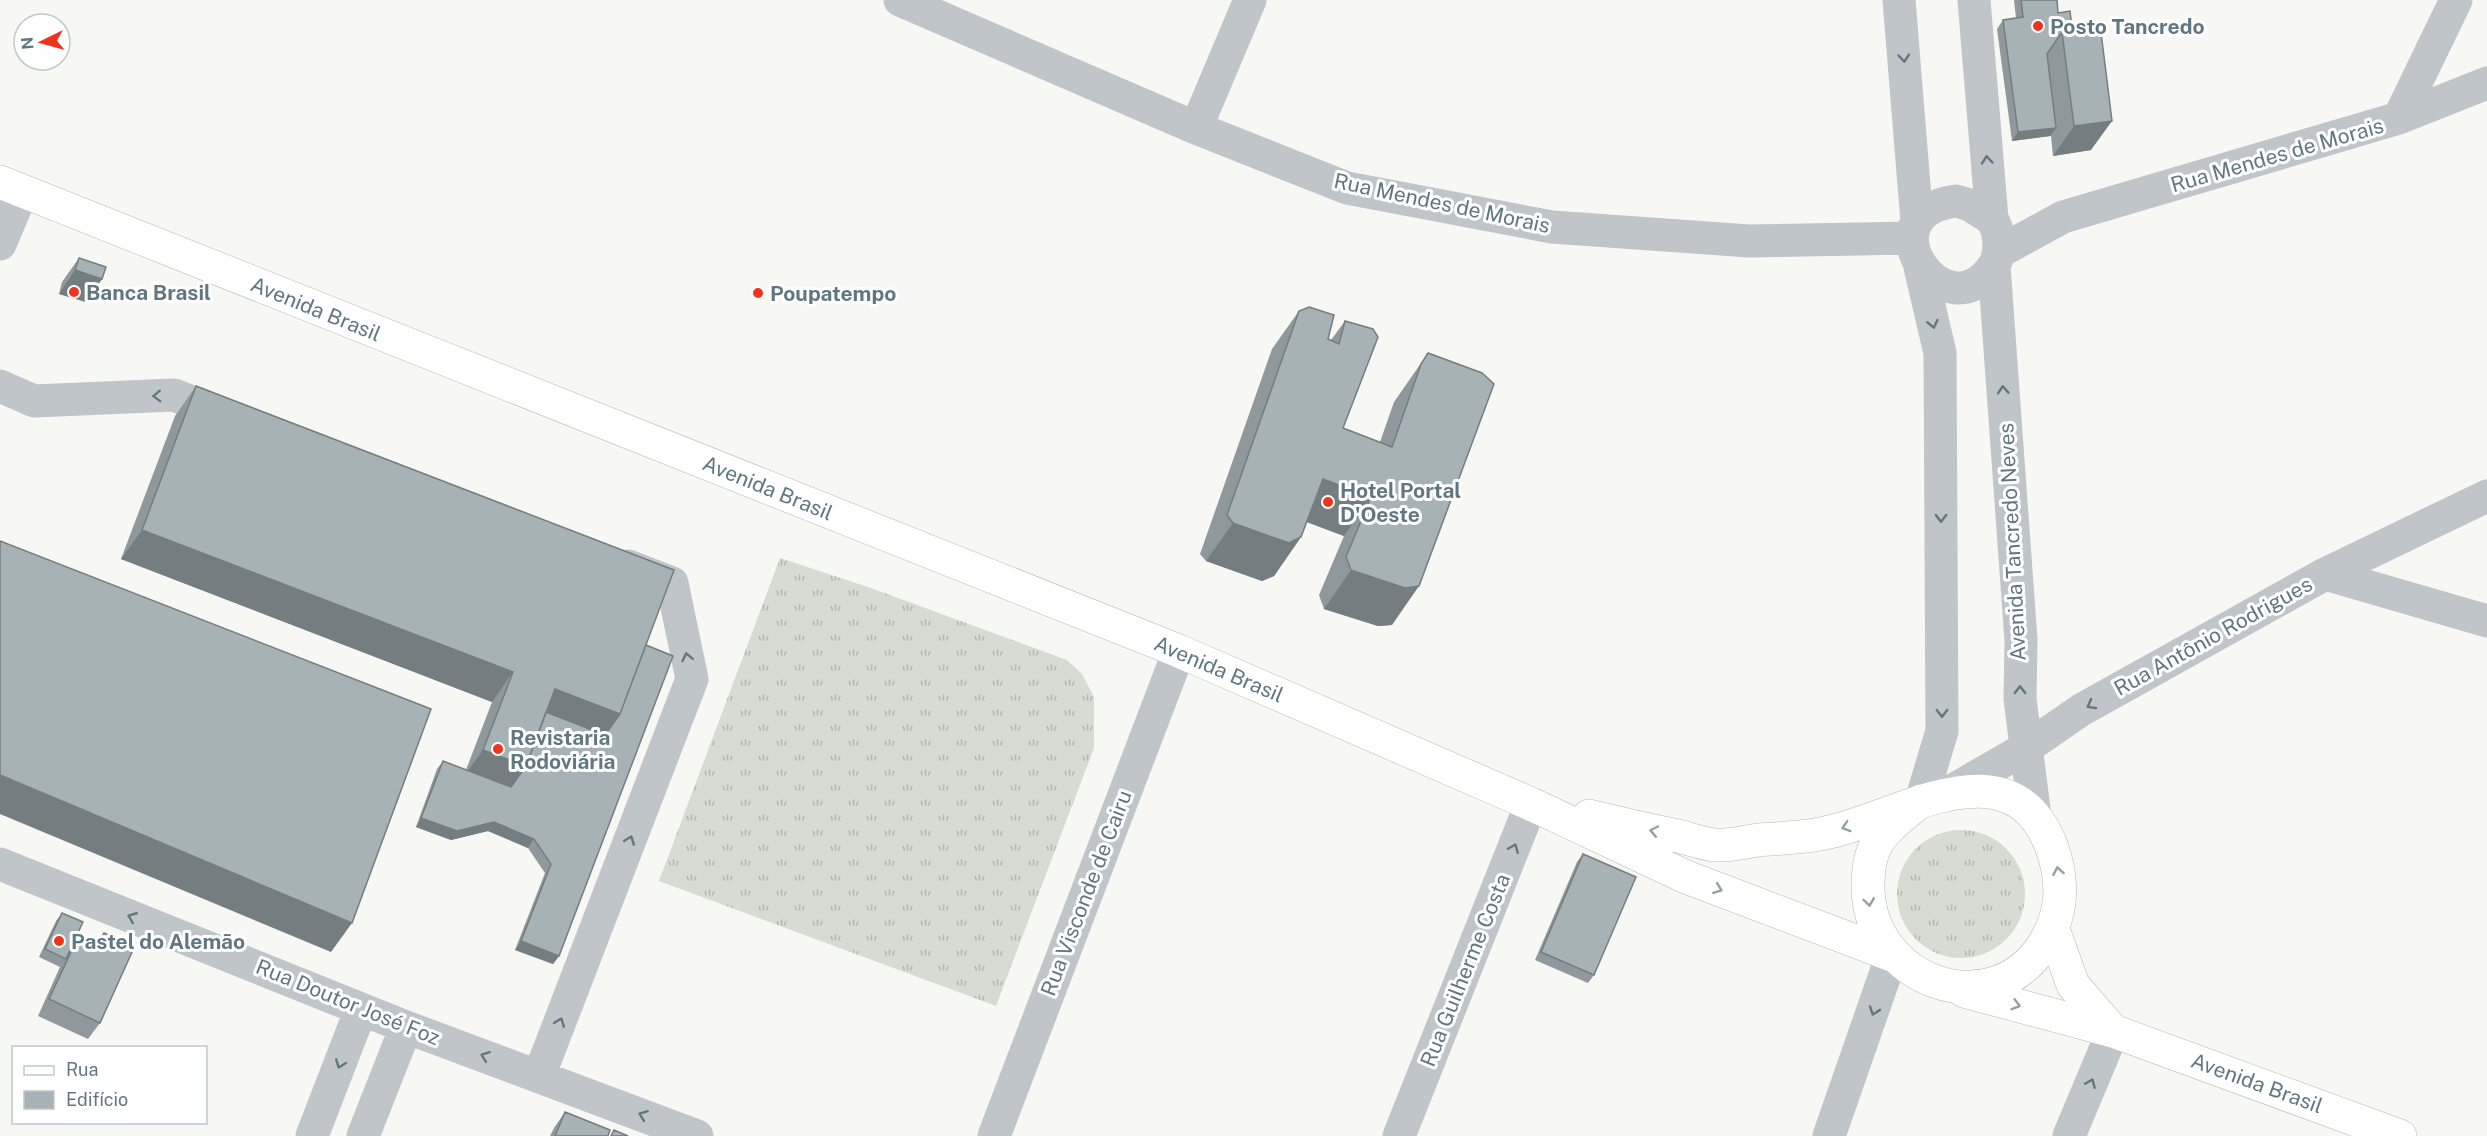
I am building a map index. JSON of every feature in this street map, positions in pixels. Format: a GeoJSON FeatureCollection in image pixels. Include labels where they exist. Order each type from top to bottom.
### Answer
{"type":"FeatureCollection","features":[{"type":"Feature","properties":{"kind":"main road","name":"Avenida Brasil"},"geometry":{"type":"LineString","coordinates":[[11,187],[1179,651],[1531,804]]}},
{"type":"Feature","properties":{"kind":"main road"},"geometry":{"type":"LineString","coordinates":[[1992,793],[2009,797],[2035,817],[2048,840],[2059,868],[2061,899],[2053,929],[2038,952],[2018,970],[1994,983],[1967,987],[1939,984],[1914,973],[1892,956],[1686,877],[1531,804],[1716,845],[1826,833],[1935,797],[1992,793]]}},
{"type":"Feature","properties":{"kind":"main road"},"geometry":{"type":"LineString","coordinates":[[1892,956],[1876,931],[1868,902],[1868,872],[1875,848],[1891,825],[1935,797]]}},
{"type":"Feature","properties":{"kind":"main road"},"geometry":{"type":"LineString","coordinates":[[2053,929],[2073,985],[2113,1031]]}},
{"type":"Feature","properties":{"kind":"main road","name":"Avenida Brasil"},"geometry":{"type":"LineString","coordinates":[[1939,984],[2113,1031],[2400,1136]]}},
{"type":"Feature","properties":{"kind":"street","name":"Rua Mendes de Morais"},"geometry":{"type":"LineString","coordinates":[[900,0],[1196,129],[1347,188],[1552,227],[1749,241],[1916,242]]}},
{"type":"Feature","properties":{"kind":"street"},"geometry":{"type":"LineString","coordinates":[[1196,129],[1250,0]]}},
{"type":"Feature","properties":{"kind":"street"},"geometry":{"type":"LineString","coordinates":[[1899,0],[1916,242],[1940,353],[1942,731],[1935,797]]}},
{"type":"Feature","properties":{"kind":"street","name":"Avenida Tancredo Neves"},"geometry":{"type":"LineString","coordinates":[[1974,0],[1995,240],[2021,640],[2020,699],[2035,817]]}},
{"type":"Feature","properties":{"kind":"street"},"geometry":{"type":"LineString","coordinates":[[2399,118],[2456,0]]}},
{"type":"Feature","properties":{"kind":"street","name":"Rua Mendes de Morais"},"geometry":{"type":"LineString","coordinates":[[1995,240],[2399,118],[2487,83]]}},
{"type":"Feature","properties":{"kind":"street"},"geometry":{"type":"LineString","coordinates":[[0,244],[11,187]]}},
{"type":"Feature","properties":{"kind":"street"},"geometry":{"type":"LineString","coordinates":[[1956,201],[1970,205],[1995,240],[1981,280],[1963,287],[1943,286],[1916,242],[1943,203],[1956,201]]}},
{"type":"Feature","properties":{"kind":"street"},"geometry":{"type":"LineString","coordinates":[[0,386],[34,401],[174,396],[260,428]]}},
{"type":"Feature","properties":{"kind":"street","name":"Rua Antônio Rodrigues"},"geometry":{"type":"LineString","coordinates":[[1935,797],[2026,748],[2081,710],[2325,574],[2487,496]]}},
{"type":"Feature","properties":{"kind":"street"},"geometry":{"type":"LineString","coordinates":[[540,1076],[692,679],[672,583],[596,554]]}},
{"type":"Feature","properties":{"kind":"street"},"geometry":{"type":"LineString","coordinates":[[2325,574],[2487,621]]}},
{"type":"Feature","properties":{"kind":"street","name":"Rua Visconde de Cairu"},"geometry":{"type":"LineString","coordinates":[[994,1136],[1179,651]]}},
{"type":"Feature","properties":{"kind":"street","name":"Rua Guilherme Costa"},"geometry":{"type":"LineString","coordinates":[[1399,1136],[1531,804]]}},
{"type":"Feature","properties":{"kind":"street","name":"Rua Doutor José Foz"},"geometry":{"type":"LineString","coordinates":[[0,864],[361,1010],[697,1136]]}},
{"type":"Feature","properties":{"kind":"street"},"geometry":{"type":"LineString","coordinates":[[1829,1136],[1892,956]]}},
{"type":"Feature","properties":{"kind":"street"},"geometry":{"type":"LineString","coordinates":[[312,1136],[361,1010]]}},
{"type":"Feature","properties":{"kind":"street"},"geometry":{"type":"LineString","coordinates":[[363,1136],[406,1027]]}},
{"type":"Feature","properties":{"kind":"street"},"geometry":{"type":"LineString","coordinates":[[2069,1136],[2113,1031]]}},
{"type":"Feature","properties":{"kind":"green space"},"geometry":{"type":"Polygon","coordinates":[[[780,558],[868,587],[1067,660],[1082,674],[1094,697],[1094,748],[996,1006],[659,881],[780,558]]]}},
{"type":"Feature","properties":{"kind":"green space"},"geometry":{"type":"Polygon","coordinates":[[[1961,830],[1985,835],[2006,849],[2020,870],[2025,894],[2020,918],[2006,939],[1985,953],[1961,958],[1937,953],[1916,939],[1902,918],[1897,894],[1902,870],[1916,849],[1937,835],[1961,830]]]}},
{"type":"Feature","properties":{"kind":"building"},"geometry":{"type":"Polygon","coordinates":[[[2021,0],[2057,0],[2058,13],[2070,11],[2072,28],[2062,32],[2047,54],[2056,128],[2018,132],[2003,20],[2023,17],[2021,0]]]}},
{"type":"Feature","properties":{"kind":"building"},"geometry":{"type":"Polygon","coordinates":[[[2100,24],[2112,121],[2074,126],[2062,32],[2066,32],[2065,29],[2100,24]]]}},
{"type":"Feature","properties":{"kind":"building"},"geometry":{"type":"Polygon","coordinates":[[[79,258],[106,267],[102,279],[75,270],[79,258]]]}},
{"type":"Feature","properties":{"kind":"building","name":"Hotel Portal D'Oeste"},"geometry":{"type":"Polygon","coordinates":[[[1309,307],[1334,315],[1328,339],[1339,344],[1345,321],[1373,329],[1378,337],[1343,428],[1392,447],[1421,364],[1428,353],[1482,373],[1494,384],[1419,586],[1405,588],[1351,570],[1346,557],[1371,497],[1323,479],[1301,537],[1289,543],[1233,523],[1227,515],[1299,311],[1309,307]]]}},
{"type":"Feature","properties":{"kind":"building"},"geometry":{"type":"Polygon","coordinates":[[[196,386],[674,570],[620,714],[555,689],[526,766],[483,750],[513,672],[142,530],[196,386]]]}},
{"type":"Feature","properties":{"kind":"building"},"geometry":{"type":"Polygon","coordinates":[[[0,541],[431,709],[352,923],[0,775],[0,541]]]}},
{"type":"Feature","properties":{"kind":"building"},"geometry":{"type":"Polygon","coordinates":[[[646,645],[673,656],[559,956],[521,941],[551,864],[534,839],[494,822],[457,831],[421,818],[443,761],[511,787],[526,766],[546,712],[605,735],[620,714],[646,645]]]}},
{"type":"Feature","properties":{"kind":"building"},"geometry":{"type":"Polygon","coordinates":[[[1583,854],[1636,877],[1594,975],[1541,952],[1583,854]]]}},
{"type":"Feature","properties":{"kind":"building","name":"Pastel do Alemão"},"geometry":{"type":"Polygon","coordinates":[[[62,913],[83,922],[66,959],[45,949],[62,913]]]}},
{"type":"Feature","properties":{"kind":"building"},"geometry":{"type":"Polygon","coordinates":[[[104,933],[133,946],[132,949],[104,937],[98,944],[104,933]]]}},
{"type":"Feature","properties":{"kind":"building"},"geometry":{"type":"Polygon","coordinates":[[[79,935],[100,945],[104,937],[133,950],[100,1023],[49,999],[79,935]]]}},
{"type":"Feature","properties":{"kind":"building"},"geometry":{"type":"Polygon","coordinates":[[[565,1112],[610,1130],[608,1136],[555,1136],[565,1112]]]}},
{"type":"Feature","properties":{"kind":"building"},"geometry":{"type":"Polygon","coordinates":[[[614,1130],[628,1136],[611,1136],[614,1130]]]}},
{"type":"Feature","properties":{"kind":"place","name":"Posto Tancredo"},"geometry":{"type":"Point","coordinates":[2038,26]}},
{"type":"Feature","properties":{"kind":"place","name":"Banca Brasil"},"geometry":{"type":"Point","coordinates":[74,292]}},
{"type":"Feature","properties":{"kind":"place","name":"Poupatempo"},"geometry":{"type":"Point","coordinates":[758,293]}},
{"type":"Feature","properties":{"kind":"place","name":"Hotel Portal D'Oeste"},"geometry":{"type":"Point","coordinates":[1328,502]}},
{"type":"Feature","properties":{"kind":"place","name":"Revistaria Rodoviária"},"geometry":{"type":"Point","coordinates":[498,749]}},
{"type":"Feature","properties":{"kind":"place","name":"Pastel do Alemão"},"geometry":{"type":"Point","coordinates":[59,941]}}]}
